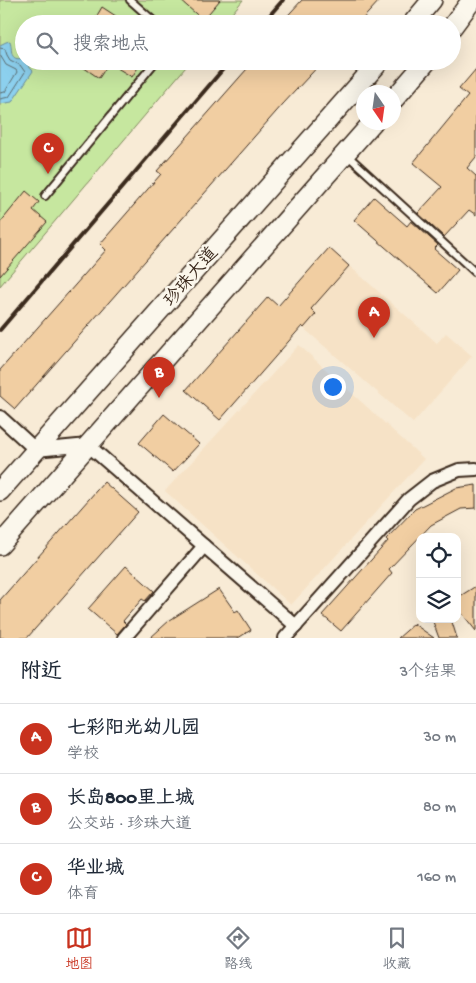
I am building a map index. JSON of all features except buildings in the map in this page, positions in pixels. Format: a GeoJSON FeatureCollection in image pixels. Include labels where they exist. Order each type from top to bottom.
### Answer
{"type":"FeatureCollection","features":[{"type":"Feature","properties":{"kind":"main road"},"geometry":{"type":"LineString","coordinates":[[420,15],[432,0]]}},
{"type":"Feature","properties":{"kind":"main road"},"geometry":{"type":"LineString","coordinates":[[461,15],[472,0]]}},
{"type":"Feature","properties":{"kind":"main road","name":"珍珠大道"},"geometry":{"type":"LineString","coordinates":[[0,491],[372,70]]}},
{"type":"Feature","properties":{"kind":"main road"},"geometry":{"type":"LineString","coordinates":[[401,91],[419,70]]}},
{"type":"Feature","properties":{"kind":"main road","name":"珍珠大道"},"geometry":{"type":"LineString","coordinates":[[0,544],[366,130]]}},
{"type":"Feature","properties":{"kind":"street"},"geometry":{"type":"LineString","coordinates":[[0,417],[36,450],[88,445],[296,626]]}},
{"type":"Feature","properties":{"kind":"street"},"geometry":{"type":"LineString","coordinates":[[284,638],[409,499],[432,481],[459,470],[476,468]]}},
{"type":"Feature","properties":{"kind":"street"},"geometry":{"type":"LineString","coordinates":[[124,638],[204,546]]}},
{"type":"Feature","properties":{"kind":"lane"},"geometry":{"type":"LineString","coordinates":[[130,0],[147,15]]}},
{"type":"Feature","properties":{"kind":"lane"},"geometry":{"type":"LineString","coordinates":[[46,196],[149,70]]}},
{"type":"Feature","properties":{"kind":"lane"},"geometry":{"type":"LineString","coordinates":[[346,153],[476,273]]}},
{"type":"Feature","properties":{"kind":"shaded area"},"geometry":{"type":"Polygon","coordinates":[[[329,248],[437,343],[446,333],[472,356],[413,423],[278,306],[329,248]]]}},
{"type":"Feature","properties":{"kind":"shaded area"},"geometry":{"type":"Polygon","coordinates":[[[299,345],[424,459],[291,605],[165,491],[299,345]]]}},
{"type":"Feature","properties":{"kind":"green space"},"geometry":{"type":"Polygon","coordinates":[[[0,0],[243,0],[230,15],[15,15],[15,70],[183,70],[0,286],[0,0]]]}},
{"type":"Feature","properties":{"kind":"water"},"geometry":{"type":"Polygon","coordinates":[[[10,41],[12,54],[15,58],[15,70],[33,71],[12,102],[0,104],[0,45],[10,41]]]}},
{"type":"Feature","properties":{"kind":"railway"},"geometry":{"type":"LineString","coordinates":[[270,15],[283,0]]}},
{"type":"Feature","properties":{"kind":"railway"},"geometry":{"type":"LineString","coordinates":[[0,330],[222,70]]}},
{"type":"Feature","properties":{"kind":"place","name":"华业城"},"geometry":{"type":"Point","coordinates":[48,174]}},
{"type":"Feature","properties":{"kind":"place","name":"七彩阳光幼儿园"},"geometry":{"type":"Point","coordinates":[374,338]}},
{"type":"Feature","properties":{"kind":"place","name":"长岛800里上城"},"geometry":{"type":"Point","coordinates":[159,398]}}]}
